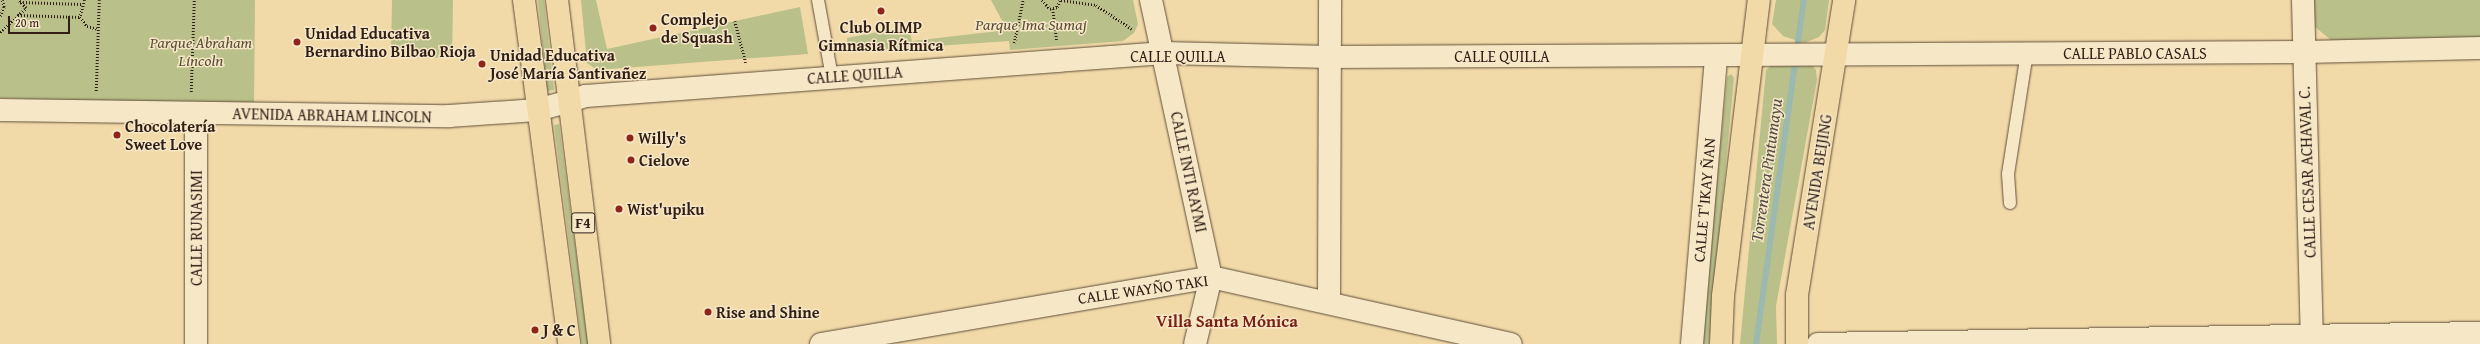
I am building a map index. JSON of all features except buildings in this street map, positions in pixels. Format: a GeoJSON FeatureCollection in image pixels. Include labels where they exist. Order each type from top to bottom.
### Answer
{"type":"FeatureCollection","features":[{"type":"Feature","properties":{"kind":"main road","name":"F4"},"geometry":{"type":"LineString","coordinates":[[524,0],[537,110],[569,344]]}},
{"type":"Feature","properties":{"kind":"main road","name":"F4"},"geometry":{"type":"LineString","coordinates":[[558,0],[568,102],[599,344]]}},
{"type":"Feature","properties":{"kind":"main road"},"geometry":{"type":"LineString","coordinates":[[1721,344],[1722,296],[1759,0]]}},
{"type":"Feature","properties":{"kind":"main road","name":"AVENIDA BEIJING"},"geometry":{"type":"LineString","coordinates":[[1797,344],[1797,295],[1844,0]]}},
{"type":"Feature","properties":{"kind":"street","name":"CALLE INTI RAYMI"},"geometry":{"type":"LineString","coordinates":[[1151,0],[1164,53],[1211,277],[1195,344]]}},
{"type":"Feature","properties":{"kind":"street"},"geometry":{"type":"LineString","coordinates":[[1329,302],[1330,0]]}},
{"type":"Feature","properties":{"kind":"street","name":"CALLE CESAR ACHAVAL C."},"geometry":{"type":"LineString","coordinates":[[2303,0],[2303,52],[2312,339]]}},
{"type":"Feature","properties":{"kind":"street","name":"CALLE PABLO CASALS"},"geometry":{"type":"LineString","coordinates":[[1798,54],[2303,52],[2480,48]]}},
{"type":"Feature","properties":{"kind":"street","name":"CALLE QUILLA"},"geometry":{"type":"LineString","coordinates":[[568,102],[586,96],[1164,53],[1329,57],[1716,56],[1798,54]]}},
{"type":"Feature","properties":{"kind":"street","name":"CALLE T'IKAY ÑAN"},"geometry":{"type":"LineString","coordinates":[[1692,344],[1716,56]]}},
{"type":"Feature","properties":{"kind":"street","name":"AVENIDA ABRAHAM LINCOLN"},"geometry":{"type":"LineString","coordinates":[[0,110],[194,105],[449,116],[537,110],[568,102]]}},
{"type":"Feature","properties":{"kind":"street","name":"CALLE RUNASIMI"},"geometry":{"type":"LineString","coordinates":[[194,105],[196,344]]}},
{"type":"Feature","properties":{"kind":"street","name":"CALLE WAYÑO TAKI"},"geometry":{"type":"LineString","coordinates":[[821,344],[1211,277],[1329,302],[1511,344]]}},
{"type":"Feature","properties":{"kind":"street"},"geometry":{"type":"LineString","coordinates":[[1818,344],[2058,343],[2312,339],[2480,333]]}},
{"type":"Feature","properties":{"kind":"lane"},"geometry":{"type":"LineString","coordinates":[[818,0],[832,77]]}},
{"type":"Feature","properties":{"kind":"lane"},"geometry":{"type":"LineString","coordinates":[[2010,203],[2008,174],[2027,53]]}},
{"type":"Feature","properties":{"kind":"path"},"geometry":{"type":"LineString","coordinates":[[0,16],[4,7],[2,0]]}},
{"type":"Feature","properties":{"kind":"path"},"geometry":{"type":"LineString","coordinates":[[80,18],[82,4],[85,0]]}},
{"type":"Feature","properties":{"kind":"path"},"geometry":{"type":"LineString","coordinates":[[96,97],[99,0]]}},
{"type":"Feature","properties":{"kind":"path"},"geometry":{"type":"LineString","coordinates":[[194,0],[194,105]]}},
{"type":"Feature","properties":{"kind":"path"},"geometry":{"type":"LineString","coordinates":[[1014,45],[1023,0]]}},
{"type":"Feature","properties":{"kind":"path"},"geometry":{"type":"LineString","coordinates":[[1042,0],[1044,6],[1053,9]]}},
{"type":"Feature","properties":{"kind":"path"},"geometry":{"type":"LineString","coordinates":[[1058,42],[1053,9],[1060,0],[1096,5],[1132,29]]}},
{"type":"Feature","properties":{"kind":"path"},"geometry":{"type":"LineString","coordinates":[[19,1],[82,4]]}},
{"type":"Feature","properties":{"kind":"path"},"geometry":{"type":"LineString","coordinates":[[0,32],[26,8],[19,1]]}},
{"type":"Feature","properties":{"kind":"path"},"geometry":{"type":"LineString","coordinates":[[18,15],[80,18],[87,26],[98,29]]}},
{"type":"Feature","properties":{"kind":"path"},"geometry":{"type":"LineString","coordinates":[[735,21],[746,64]]}},
{"type":"Feature","properties":{"kind":"green space","name":"Parque Abraham Lincoln"},"geometry":{"type":"Polygon","coordinates":[[[0,0],[255,0],[254,106],[0,98],[0,0]]]}},
{"type":"Feature","properties":{"kind":"green space"},"geometry":{"type":"Polygon","coordinates":[[[392,0],[453,0],[452,58],[391,57],[392,0]]]}},
{"type":"Feature","properties":{"kind":"green space"},"geometry":{"type":"Polygon","coordinates":[[[538,0],[544,0],[554,90],[547,91],[538,0]]]}},
{"type":"Feature","properties":{"kind":"green space"},"geometry":{"type":"Polygon","coordinates":[[[581,0],[596,0],[607,49],[800,7],[808,54],[597,70],[587,63],[581,0]]]}},
{"type":"Feature","properties":{"kind":"green space","name":"Parque Ima Sumaj"},"geometry":{"type":"Polygon","coordinates":[[[991,0],[1133,0],[1138,24],[1134,33],[1123,41],[1010,50],[1009,41],[848,52],[847,38],[908,26],[912,41],[1007,30],[991,0]]]}},
{"type":"Feature","properties":{"kind":"green space"},"geometry":{"type":"Polygon","coordinates":[[[1776,0],[1829,0],[1825,30],[1819,37],[1804,43],[1783,36],[1772,24],[1776,0]]]}},
{"type":"Feature","properties":{"kind":"green space"},"geometry":{"type":"Polygon","coordinates":[[[2311,0],[2480,0],[2480,39],[2331,40],[2315,27],[2311,0]]]}},
{"type":"Feature","properties":{"kind":"green space"},"geometry":{"type":"Polygon","coordinates":[[[1810,63],[1816,70],[1817,80],[1776,306],[1777,344],[1740,344],[1766,70],[1772,65],[1810,63]]]}},
{"type":"Feature","properties":{"kind":"green space"},"geometry":{"type":"Polygon","coordinates":[[[1731,74],[1734,78],[1709,344],[1701,344],[1727,77],[1731,74]]]}},
{"type":"Feature","properties":{"kind":"green space"},"geometry":{"type":"Polygon","coordinates":[[[559,124],[588,344],[582,344],[554,125],[559,124]]]}},
{"type":"Feature","properties":{"kind":"waterway","name":"Torrentera Pintumayu"},"geometry":{"type":"LineString","coordinates":[[1756,344],[1804,0]]}},
{"type":"Feature","properties":{"kind":"place","name":"Club OLIMP Gimnasia Rítmica"},"geometry":{"type":"Point","coordinates":[881,11]}},
{"type":"Feature","properties":{"kind":"place","name":"Complejo de Squash"},"geometry":{"type":"Point","coordinates":[653,28]}},
{"type":"Feature","properties":{"kind":"place","name":"Unidad Educativa Bernardino Bilbao Rioja"},"geometry":{"type":"Point","coordinates":[297,42]}},
{"type":"Feature","properties":{"kind":"place","name":"Unidad Educativa José María Santivañez"},"geometry":{"type":"Point","coordinates":[482,64]}},
{"type":"Feature","properties":{"kind":"place","name":"Chocolatería Sweet Love"},"geometry":{"type":"Point","coordinates":[117,135]}},
{"type":"Feature","properties":{"kind":"place","name":"Willy's"},"geometry":{"type":"Point","coordinates":[630,138]}},
{"type":"Feature","properties":{"kind":"place","name":"Cielove"},"geometry":{"type":"Point","coordinates":[631,160]}},
{"type":"Feature","properties":{"kind":"place","name":"Wist'upiku"},"geometry":{"type":"Point","coordinates":[619,209]}},
{"type":"Feature","properties":{"kind":"place","name":"Rise and Shine"},"geometry":{"type":"Point","coordinates":[708,312]}},
{"type":"Feature","properties":{"kind":"place","name":"J & C"},"geometry":{"type":"Point","coordinates":[535,330]}},
{"type":"Feature","properties":{"kind":"district","name":"Villa Santa Mónica"},"geometry":{"type":"Point","coordinates":[1227,321]}}]}
